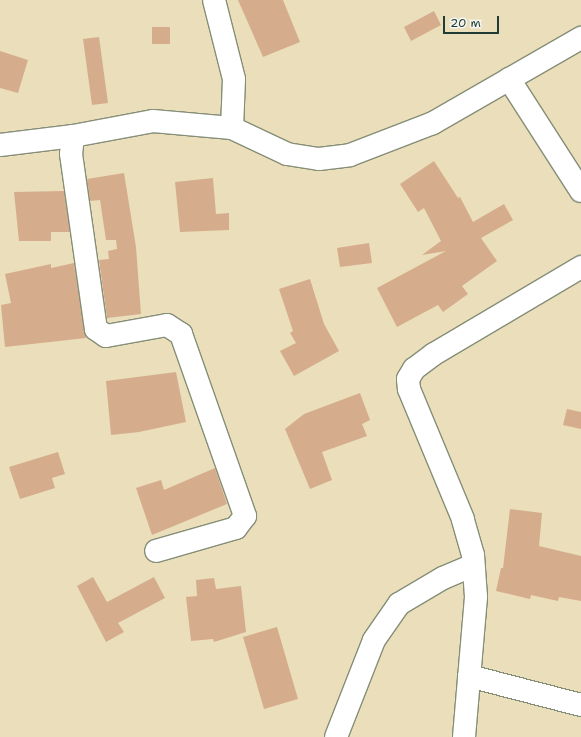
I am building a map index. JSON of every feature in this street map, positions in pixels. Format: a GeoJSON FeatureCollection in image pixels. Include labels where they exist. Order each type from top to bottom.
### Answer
{"type":"FeatureCollection","features":[{"type":"Feature","properties":{"kind":"street"},"geometry":{"type":"LineString","coordinates":[[214,0],[234,79],[232,128]]}},
{"type":"Feature","properties":{"kind":"street"},"geometry":{"type":"LineString","coordinates":[[0,145],[73,136],[153,121],[232,128],[287,154],[319,159],[350,155],[434,123],[581,38]]}},
{"type":"Feature","properties":{"kind":"street"},"geometry":{"type":"LineString","coordinates":[[509,79],[581,190]]}},
{"type":"Feature","properties":{"kind":"street"},"geometry":{"type":"LineString","coordinates":[[73,136],[71,154],[96,329],[106,336],[167,325],[181,334],[245,516],[236,528],[156,551]]}},
{"type":"Feature","properties":{"kind":"street"},"geometry":{"type":"LineString","coordinates":[[464,737],[476,597],[473,565],[463,519],[409,389],[410,374],[434,354],[581,267]]}},
{"type":"Feature","properties":{"kind":"street"},"geometry":{"type":"LineString","coordinates":[[336,737],[374,640],[399,604],[443,578],[473,565]]}},
{"type":"Feature","properties":{"kind":"street"},"geometry":{"type":"LineString","coordinates":[[469,676],[581,706]]}},
{"type":"Feature","properties":{"kind":"building"},"geometry":{"type":"Polygon","coordinates":[[[238,0],[283,0],[300,42],[263,57],[238,0]]]}},
{"type":"Feature","properties":{"kind":"building"},"geometry":{"type":"Polygon","coordinates":[[[434,11],[441,25],[411,41],[404,27],[434,11]]]}},
{"type":"Feature","properties":{"kind":"building"},"geometry":{"type":"Polygon","coordinates":[[[152,27],[170,27],[170,44],[152,44],[152,27]]]}},
{"type":"Feature","properties":{"kind":"building"},"geometry":{"type":"Polygon","coordinates":[[[99,37],[108,103],[92,105],[83,39],[99,37]]]}},
{"type":"Feature","properties":{"kind":"building"},"geometry":{"type":"Polygon","coordinates":[[[0,51],[28,60],[18,93],[0,88],[0,51]]]}},
{"type":"Feature","properties":{"kind":"building"},"geometry":{"type":"Polygon","coordinates":[[[434,161],[458,198],[460,197],[473,222],[504,204],[513,220],[481,238],[497,261],[462,286],[468,294],[443,312],[438,305],[397,327],[377,288],[446,251],[422,255],[441,241],[424,208],[418,212],[400,184],[434,161]]]}},
{"type":"Feature","properties":{"kind":"building"},"geometry":{"type":"Polygon","coordinates":[[[124,173],[136,247],[141,314],[107,318],[99,260],[109,259],[108,251],[117,249],[116,240],[106,240],[100,200],[90,201],[87,179],[124,173]]]}},
{"type":"Feature","properties":{"kind":"building"},"geometry":{"type":"Polygon","coordinates":[[[213,178],[216,214],[229,213],[229,230],[180,232],[175,182],[213,178]]]}},
{"type":"Feature","properties":{"kind":"building"},"geometry":{"type":"Polygon","coordinates":[[[64,191],[70,232],[51,232],[51,241],[19,241],[14,192],[64,191]]]}},
{"type":"Feature","properties":{"kind":"building"},"geometry":{"type":"Polygon","coordinates":[[[369,243],[372,263],[340,267],[337,248],[369,243]]]}},
{"type":"Feature","properties":{"kind":"building"},"geometry":{"type":"Polygon","coordinates":[[[74,263],[86,338],[5,347],[1,305],[11,303],[5,274],[51,264],[51,268],[74,263]]]}},
{"type":"Feature","properties":{"kind":"building"},"geometry":{"type":"Polygon","coordinates":[[[310,279],[324,324],[339,351],[294,376],[280,351],[296,343],[290,333],[293,331],[279,289],[310,279]]]}},
{"type":"Feature","properties":{"kind":"building"},"geometry":{"type":"Polygon","coordinates":[[[176,372],[186,422],[139,432],[111,435],[106,381],[176,372]]]}},
{"type":"Feature","properties":{"kind":"building"},"geometry":{"type":"Polygon","coordinates":[[[360,393],[370,420],[362,424],[367,436],[322,452],[332,480],[310,489],[285,429],[304,414],[360,393]]]}},
{"type":"Feature","properties":{"kind":"building"},"geometry":{"type":"Polygon","coordinates":[[[567,409],[581,412],[581,429],[563,425],[567,409]]]}},
{"type":"Feature","properties":{"kind":"building"},"geometry":{"type":"Polygon","coordinates":[[[58,452],[65,474],[52,478],[55,488],[20,499],[9,467],[58,452]]]}},
{"type":"Feature","properties":{"kind":"building"},"geometry":{"type":"Polygon","coordinates":[[[215,468],[227,504],[152,535],[136,488],[161,480],[164,490],[215,468]]]}},
{"type":"Feature","properties":{"kind":"building"},"geometry":{"type":"Polygon","coordinates":[[[510,509],[542,513],[539,546],[581,556],[581,601],[559,597],[558,601],[531,595],[530,599],[496,591],[501,568],[503,568],[510,509]]]}},
{"type":"Feature","properties":{"kind":"building"},"geometry":{"type":"Polygon","coordinates":[[[93,577],[107,602],[154,577],[165,598],[118,623],[124,632],[106,642],[77,586],[93,577]]]}},
{"type":"Feature","properties":{"kind":"building"},"geometry":{"type":"Polygon","coordinates":[[[214,578],[216,589],[241,586],[246,632],[214,642],[213,639],[191,641],[186,597],[197,596],[196,580],[214,578]]]}},
{"type":"Feature","properties":{"kind":"building"},"geometry":{"type":"Polygon","coordinates":[[[277,627],[298,699],[264,709],[243,637],[277,627]]]}}]}
